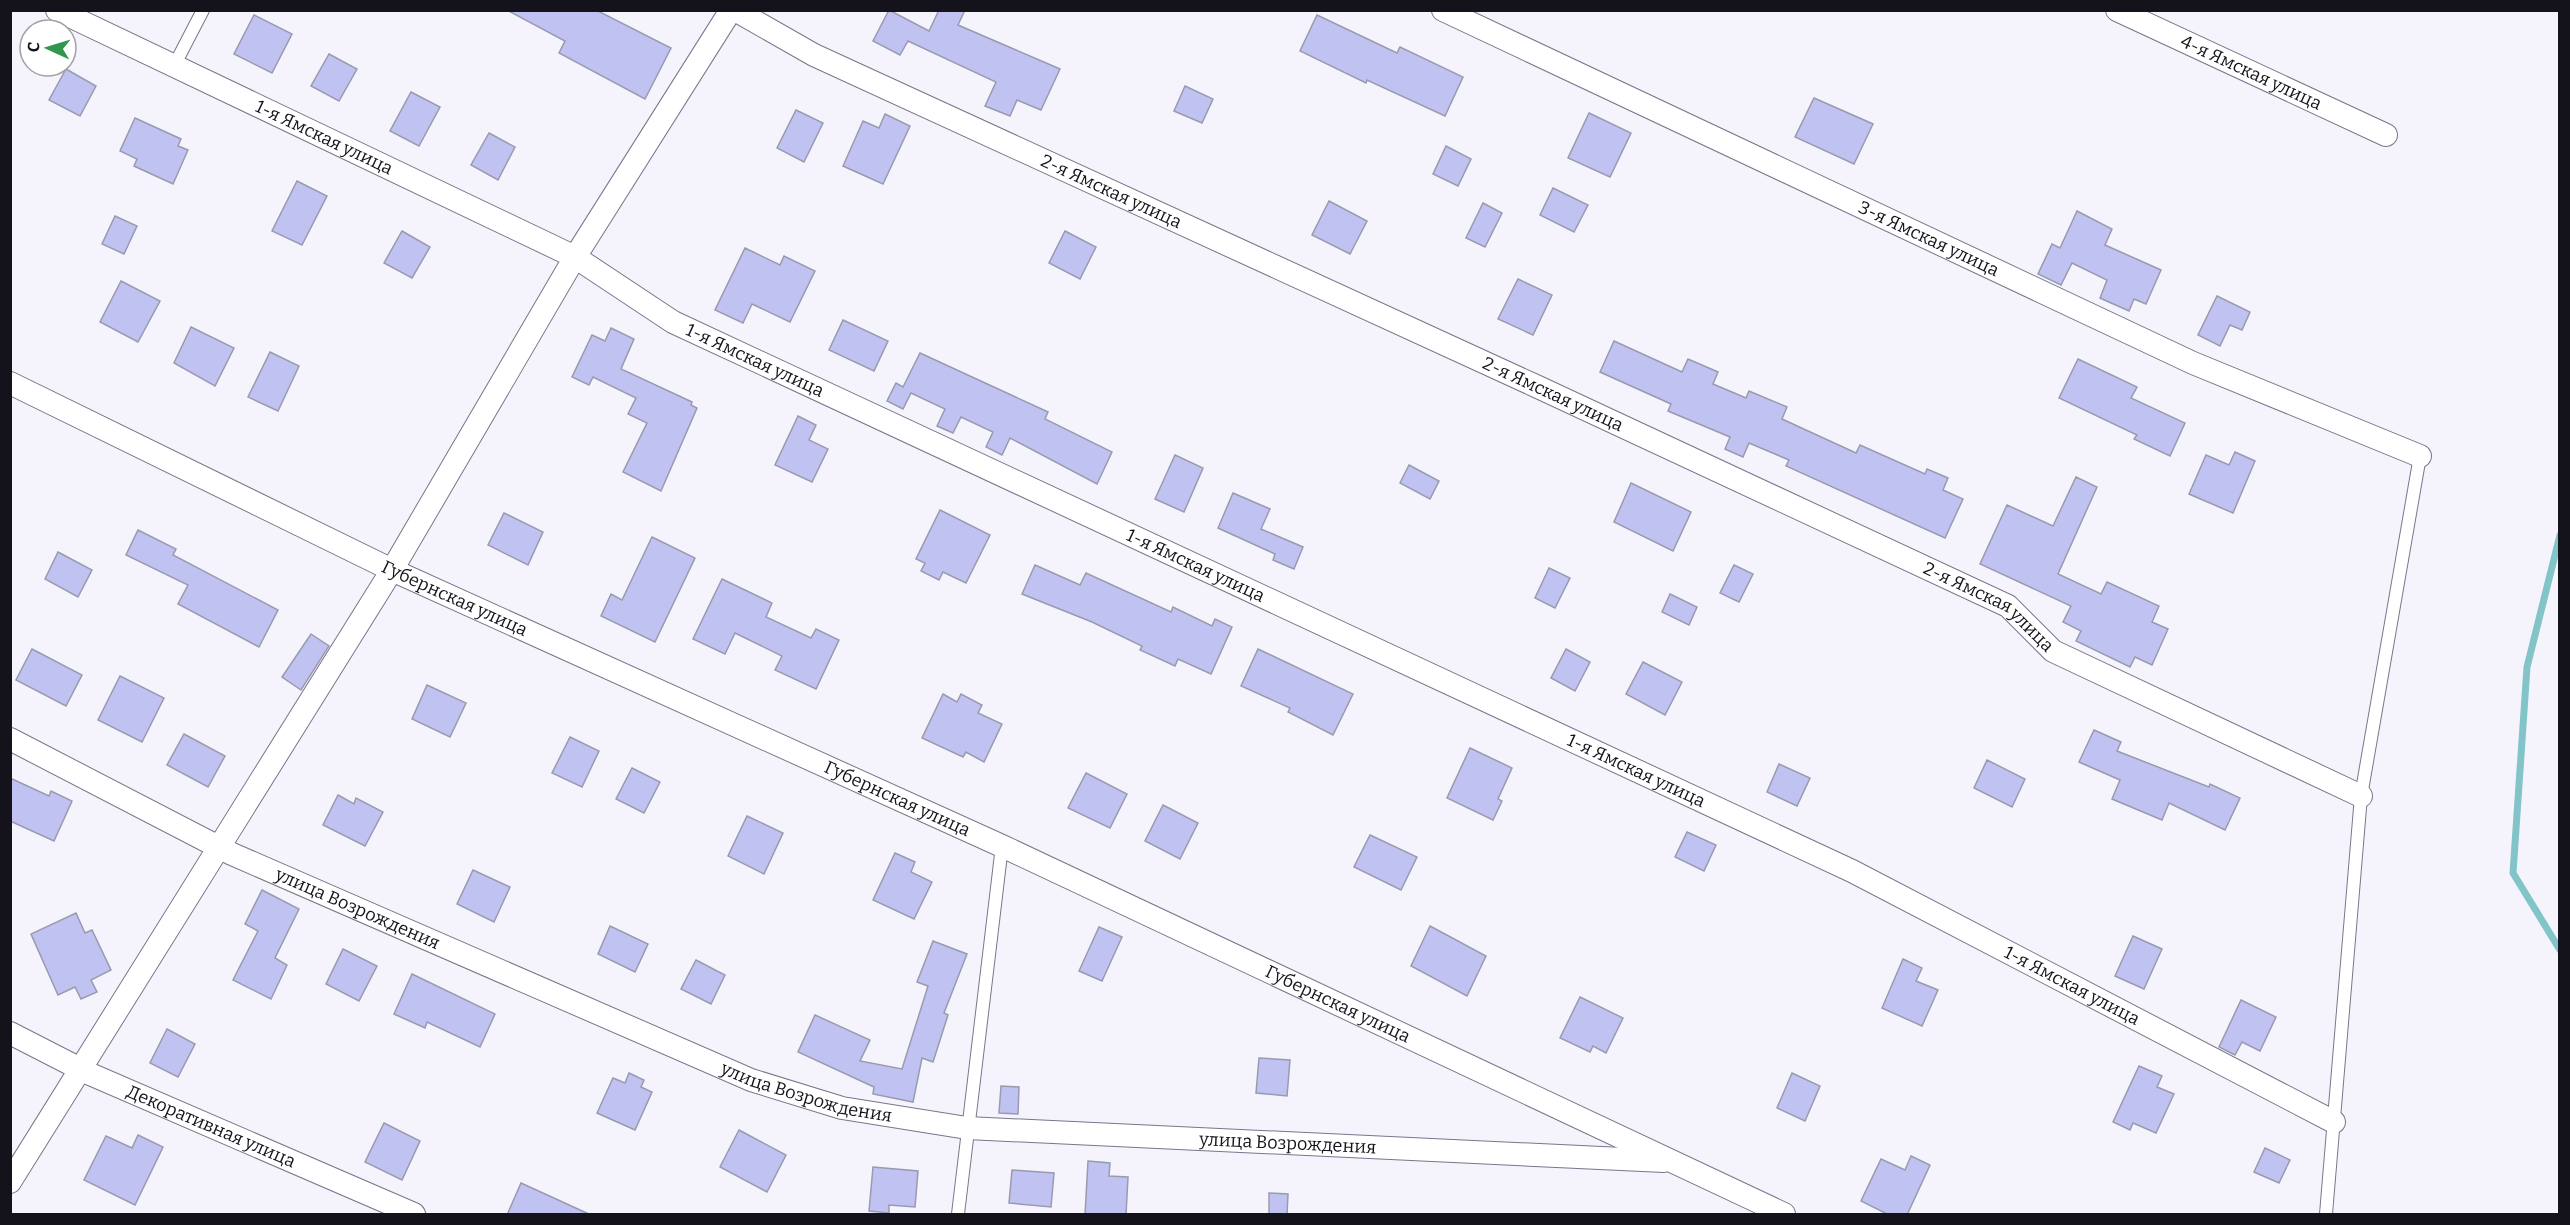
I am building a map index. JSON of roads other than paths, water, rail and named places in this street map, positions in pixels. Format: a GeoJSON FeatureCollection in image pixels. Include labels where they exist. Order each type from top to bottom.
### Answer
{"type":"FeatureCollection","features":[{"type":"Feature","properties":{"kind":"street","name":"1-я Ямская улица"},"geometry":{"type":"LineString","coordinates":[[57,10],[575,257],[673,322],[1852,871],[2334,1122]]}},
{"type":"Feature","properties":{"kind":"street"},"geometry":{"type":"LineString","coordinates":[[10,1182],[392,570],[575,257],[733,10]]}},
{"type":"Feature","properties":{"kind":"street","name":"2-я Ямская улица"},"geometry":{"type":"LineString","coordinates":[[733,10],[814,55],[1539,387],[2008,606],[2053,651],[2361,796]]}},
{"type":"Feature","properties":{"kind":"street","name":"3-я Ямская улица"},"geometry":{"type":"LineString","coordinates":[[1443,10],[2193,363],[2420,456]]}},
{"type":"Feature","properties":{"kind":"street","name":"4-я Ямская улица"},"geometry":{"type":"LineString","coordinates":[[2117,10],[2386,135]]}},
{"type":"Feature","properties":{"kind":"street","name":"Губернская улица"},"geometry":{"type":"LineString","coordinates":[[10,382],[392,570],[1002,846],[1674,1161],[1784,1215]]}},
{"type":"Feature","properties":{"kind":"street","name":"улица Возрождения"},"geometry":{"type":"LineString","coordinates":[[10,739],[219,848],[751,1080],[842,1108],[967,1128],[1674,1161]]}},
{"type":"Feature","properties":{"kind":"street","name":"Декоративная улица"},"geometry":{"type":"LineString","coordinates":[[10,1033],[81,1069],[414,1215]]}},
{"type":"Feature","properties":{"kind":"lane"},"geometry":{"type":"LineString","coordinates":[[174,66],[203,10]]}},
{"type":"Feature","properties":{"kind":"lane"},"geometry":{"type":"LineString","coordinates":[[2326,1215],[2361,796],[2420,456]]}},
{"type":"Feature","properties":{"kind":"lane"},"geometry":{"type":"LineString","coordinates":[[958,1215],[1002,846]]}},
{"type":"Feature","properties":{"kind":"waterway"},"geometry":{"type":"LineString","coordinates":[[2560,535],[2527,667],[2513,873],[2560,950]]}}]}
